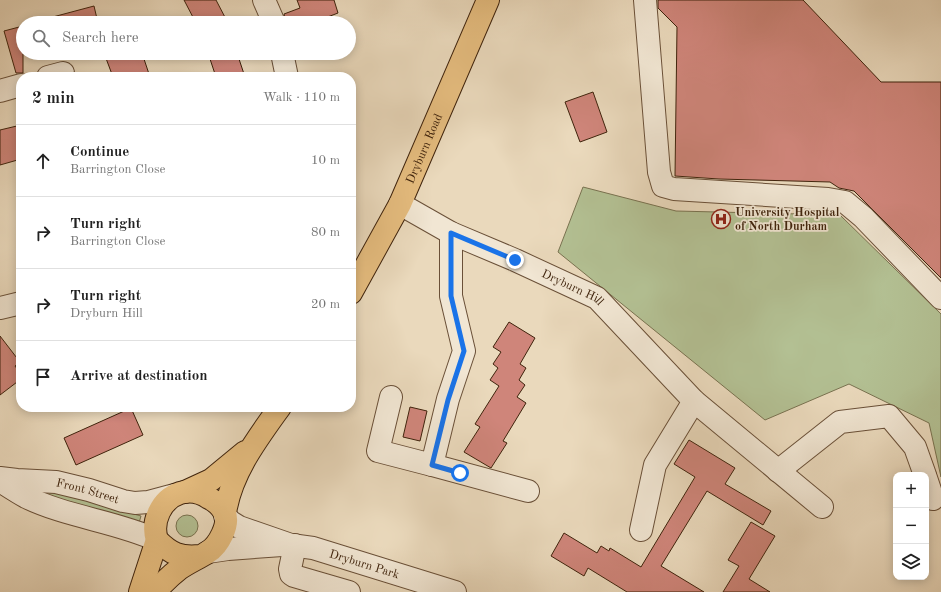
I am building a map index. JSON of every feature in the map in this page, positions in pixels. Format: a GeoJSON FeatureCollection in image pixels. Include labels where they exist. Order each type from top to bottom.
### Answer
{"type":"FeatureCollection","features":[{"type":"Feature","properties":{"kind":"main road","name":"Dryburn Road"},"geometry":{"type":"LineString","coordinates":[[356,284],[400,204],[488,0]]}},
{"type":"Feature","properties":{"kind":"main road"},"geometry":{"type":"LineString","coordinates":[[155,592],[165,581],[181,568],[215,547],[226,524],[226,503],[234,482],[254,445],[277,412]]}},
{"type":"Feature","properties":{"kind":"main road"},"geometry":{"type":"LineString","coordinates":[[140,592],[156,540],[155,528],[159,510],[166,501],[180,493],[211,480],[254,445]]}},
{"type":"Feature","properties":{"kind":"main road"},"geometry":{"type":"LineString","coordinates":[[180,493],[195,492],[204,495],[216,502],[225,514]]}},
{"type":"Feature","properties":{"kind":"main road"},"geometry":{"type":"LineString","coordinates":[[156,540],[170,552],[181,557],[204,554]]}},
{"type":"Feature","properties":{"kind":"street"},"geometry":{"type":"LineString","coordinates":[[264,0],[271,16]]}},
{"type":"Feature","properties":{"kind":"street"},"geometry":{"type":"LineString","coordinates":[[645,0],[659,172],[663,186],[674,189],[828,199],[845,202],[863,217],[941,298]]}},
{"type":"Feature","properties":{"kind":"street"},"geometry":{"type":"LineString","coordinates":[[283,60],[285,72]]}},
{"type":"Feature","properties":{"kind":"street"},"geometry":{"type":"LineString","coordinates":[[0,91],[16,86]]}},
{"type":"Feature","properties":{"kind":"street","name":"Dryburn Hill"},"geometry":{"type":"LineString","coordinates":[[400,204],[451,233],[515,260],[597,298],[694,401],[822,507]]}},
{"type":"Feature","properties":{"kind":"street"},"geometry":{"type":"LineString","coordinates":[[432,465],[448,400],[464,351],[451,296],[451,233]]}},
{"type":"Feature","properties":{"kind":"street"},"geometry":{"type":"LineString","coordinates":[[0,308],[16,304]]}},
{"type":"Feature","properties":{"kind":"street"},"geometry":{"type":"LineString","coordinates":[[390,397],[378,451],[528,491]]}},
{"type":"Feature","properties":{"kind":"street"},"geometry":{"type":"LineString","coordinates":[[641,530],[656,465],[694,401]]}},
{"type":"Feature","properties":{"kind":"street"},"geometry":{"type":"LineString","coordinates":[[778,471],[840,422],[889,416],[916,447],[924,472]]}},
{"type":"Feature","properties":{"kind":"street","name":"Front Street"},"geometry":{"type":"LineString","coordinates":[[0,480],[56,482],[89,490],[123,501],[135,502],[148,502],[180,493]]}},
{"type":"Feature","properties":{"kind":"street","name":"Front Street"},"geometry":{"type":"LineString","coordinates":[[0,480],[26,497],[127,529],[156,540]]}},
{"type":"Feature","properties":{"kind":"street"},"geometry":{"type":"LineString","coordinates":[[929,487],[933,499]]}},
{"type":"Feature","properties":{"kind":"street","name":"Dryburn Park"},"geometry":{"type":"LineString","coordinates":[[225,514],[231,522],[239,527],[293,545],[312,548],[455,592]]}},
{"type":"Feature","properties":{"kind":"street"},"geometry":{"type":"LineString","coordinates":[[293,545],[290,569],[291,574],[349,592]]}},
{"type":"Feature","properties":{"kind":"street","name":"Dryburn Park"},"geometry":{"type":"LineString","coordinates":[[204,554],[228,549],[293,545]]}},
{"type":"Feature","properties":{"kind":"green space"},"geometry":{"type":"Polygon","coordinates":[[[583,187],[676,211],[840,215],[941,314],[941,477],[929,423],[849,384],[765,420],[558,252],[583,187]]]}},
{"type":"Feature","properties":{"kind":"green space"},"geometry":{"type":"Polygon","coordinates":[[[44,489],[141,516],[139,523],[42,497],[44,489]]]}},
{"type":"Feature","properties":{"kind":"green space"},"geometry":{"type":"Polygon","coordinates":[[[187,515],[195,518],[198,526],[195,534],[187,537],[179,534],[176,526],[179,518],[187,515]]]}},
{"type":"Feature","properties":{"kind":"building"},"geometry":{"type":"Polygon","coordinates":[[[184,0],[216,0],[224,16],[192,16],[184,0]]]}},
{"type":"Feature","properties":{"kind":"building"},"geometry":{"type":"Polygon","coordinates":[[[297,0],[334,0],[338,13],[330,16],[284,16],[284,14],[300,8],[297,0]]]}},
{"type":"Feature","properties":{"kind":"building"},"geometry":{"type":"Polygon","coordinates":[[[658,0],[803,0],[881,82],[941,82],[941,278],[854,191],[839,188],[830,182],[719,179],[675,176],[677,27],[658,8],[658,0]]]}},
{"type":"Feature","properties":{"kind":"building"},"geometry":{"type":"Polygon","coordinates":[[[94,6],[96,16],[56,16],[94,6]]]}},
{"type":"Feature","properties":{"kind":"building"},"geometry":{"type":"Polygon","coordinates":[[[16,28],[16,60],[23,60],[23,72],[16,73],[4,31],[16,28]]]}},
{"type":"Feature","properties":{"kind":"building"},"geometry":{"type":"Polygon","coordinates":[[[107,60],[144,60],[148,72],[111,72],[107,60]]]}},
{"type":"Feature","properties":{"kind":"building"},"geometry":{"type":"Polygon","coordinates":[[[210,60],[239,60],[243,72],[214,72],[210,60]]]}},
{"type":"Feature","properties":{"kind":"building"},"geometry":{"type":"Polygon","coordinates":[[[593,92],[607,132],[580,142],[565,102],[593,92]]]}},
{"type":"Feature","properties":{"kind":"building"},"geometry":{"type":"Polygon","coordinates":[[[16,126],[16,160],[0,165],[0,130],[16,126]]]}},
{"type":"Feature","properties":{"kind":"building"},"geometry":{"type":"Polygon","coordinates":[[[509,322],[535,338],[520,364],[526,368],[519,380],[525,385],[517,397],[526,403],[503,441],[507,443],[491,468],[464,452],[480,427],[475,424],[499,386],[490,380],[498,368],[493,364],[501,352],[493,347],[509,322]]]}},
{"type":"Feature","properties":{"kind":"building"},"geometry":{"type":"Polygon","coordinates":[[[0,336],[16,357],[16,383],[0,395],[0,336]]]}},
{"type":"Feature","properties":{"kind":"building"},"geometry":{"type":"Polygon","coordinates":[[[410,407],[427,411],[420,441],[403,437],[410,407]]]}},
{"type":"Feature","properties":{"kind":"building"},"geometry":{"type":"Polygon","coordinates":[[[122,412],[133,412],[143,435],[76,465],[64,438],[122,412]]]}},
{"type":"Feature","properties":{"kind":"building"},"geometry":{"type":"Polygon","coordinates":[[[689,440],[735,468],[725,484],[771,511],[763,525],[707,491],[661,566],[704,592],[627,592],[588,568],[584,576],[551,556],[564,533],[597,553],[601,546],[609,551],[610,548],[641,567],[695,477],[674,464],[689,440]]]}},
{"type":"Feature","properties":{"kind":"building"},"geometry":{"type":"Polygon","coordinates":[[[751,522],[775,536],[749,579],[770,592],[723,592],[739,566],[728,560],[751,522]]]}},
{"type":"Feature","properties":{"kind":"place","name":"University Hospital of North Durham"},"geometry":{"type":"Point","coordinates":[721,219]}},
{"type":"Feature","properties":{"kind":"route"},"geometry":{"type":"LineString","coordinates":[[460,473],[432,465],[448,400],[464,351],[451,296],[451,233],[515,260]]}}]}
